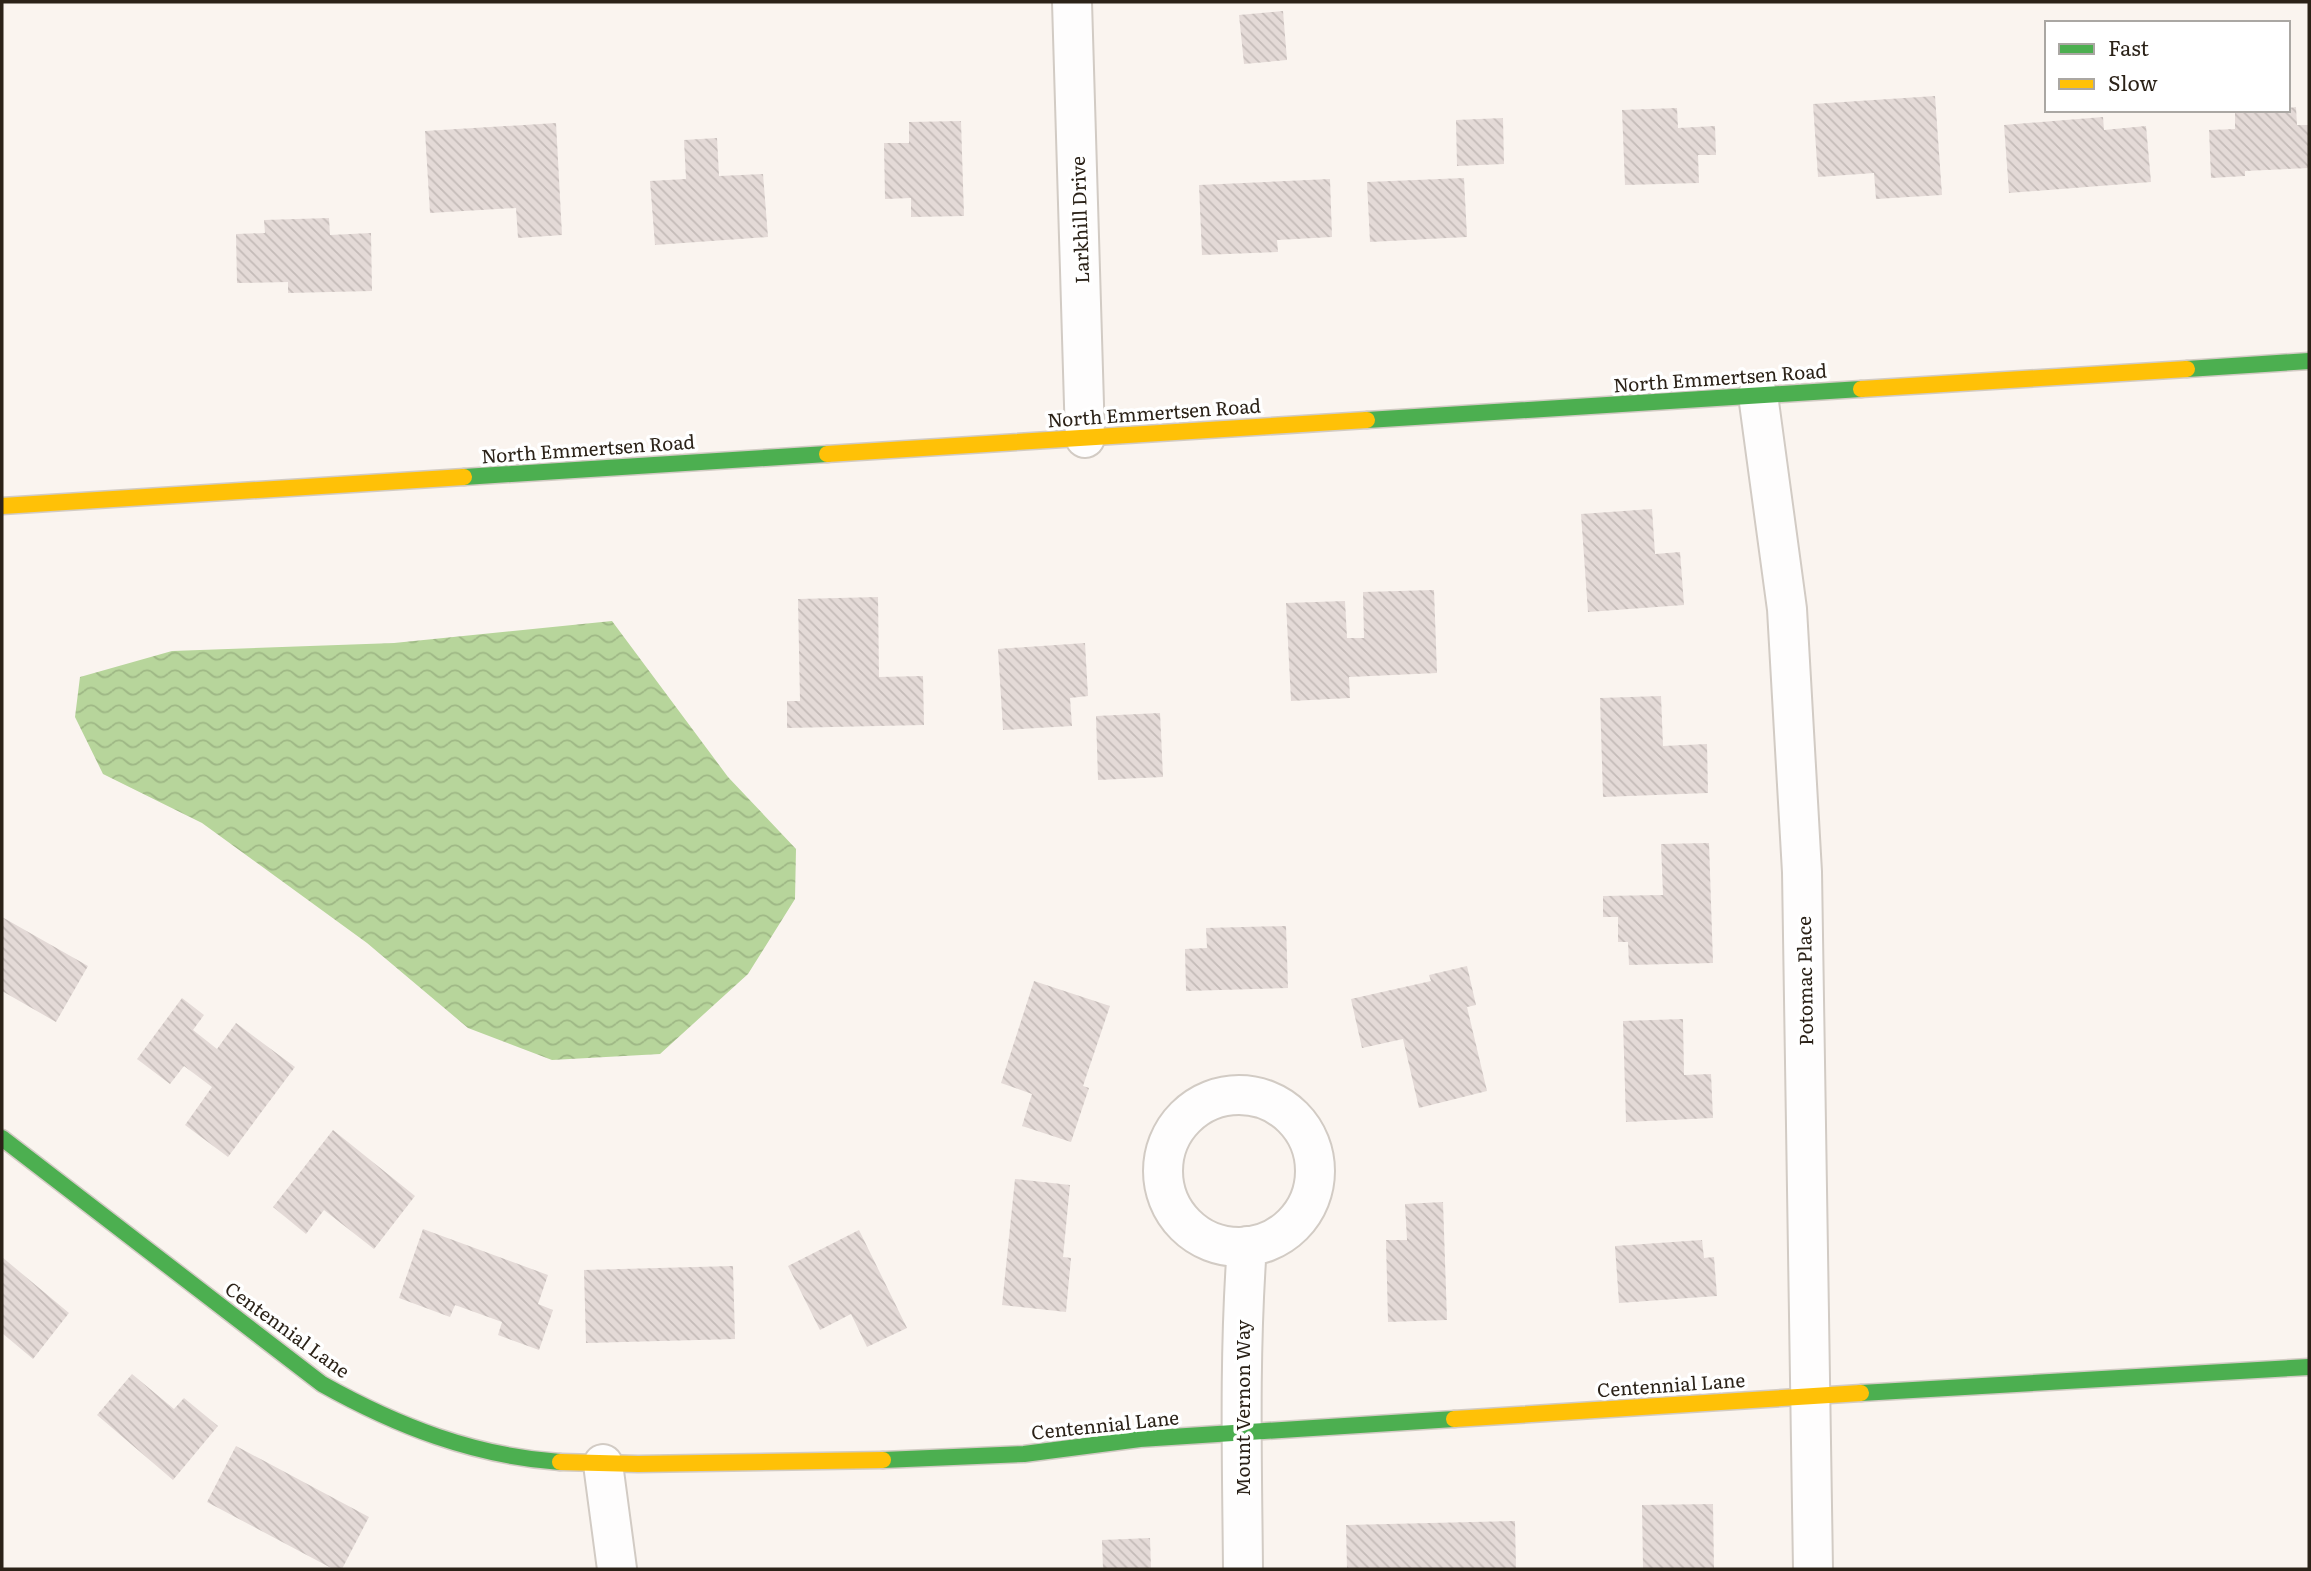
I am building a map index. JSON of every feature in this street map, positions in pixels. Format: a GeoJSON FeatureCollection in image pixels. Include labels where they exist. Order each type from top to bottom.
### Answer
{"type":"FeatureCollection","features":[{"type":"Feature","properties":{"kind":"street","name":"Larkhill Drive"},"geometry":{"type":"LineString","coordinates":[[1072,2],[1085,438]]}},
{"type":"Feature","properties":{"kind":"street","name":"North Emmertsen Road"},"geometry":{"type":"LineString","coordinates":[[2,506],[2309,361]]}},
{"type":"Feature","properties":{"kind":"street","name":"Potomac Place"},"geometry":{"type":"LineString","coordinates":[[1758,396],[1787,608],[1802,859],[1813,1569]]}},
{"type":"Feature","properties":{"kind":"street","name":"Centennial Lane"},"geometry":{"type":"LineString","coordinates":[[2,1138],[322,1384],[400,1425],[441,1440],[527,1459],[603,1464],[958,1458],[1027,1454],[1140,1439],[2309,1367]]}},
{"type":"Feature","properties":{"kind":"street","name":"Mount Vernon Way"},"geometry":{"type":"LineString","coordinates":[[1243,1569],[1241,1433],[1243,1304],[1247,1246]]}},
{"type":"Feature","properties":{"kind":"street"},"geometry":{"type":"LineString","coordinates":[[603,1464],[617,1569]]}},
{"type":"Feature","properties":{"kind":"water"},"geometry":{"type":"Polygon","coordinates":[[[612,621],[728,777],[796,849],[795,899],[748,974],[660,1054],[552,1060],[468,1028],[367,943],[202,823],[103,774],[75,717],[80,677],[172,651],[394,643],[612,621]]]}},
{"type":"Feature","properties":{"kind":"building"},"geometry":{"type":"Polygon","coordinates":[[[1283,11],[1287,60],[1244,64],[1239,15],[1283,11]]]}},
{"type":"Feature","properties":{"kind":"building"},"geometry":{"type":"Polygon","coordinates":[[[1935,96],[1942,195],[1876,199],[1874,173],[1818,177],[1813,104],[1935,96]]]}},
{"type":"Feature","properties":{"kind":"building"},"geometry":{"type":"Polygon","coordinates":[[[2296,107],[2297,125],[2309,125],[2309,168],[2245,171],[2245,176],[2211,178],[2209,130],[2235,129],[2235,112],[2290,112],[2290,108],[2296,107]]]}},
{"type":"Feature","properties":{"kind":"building"},"geometry":{"type":"Polygon","coordinates":[[[1677,108],[1678,128],[1715,126],[1716,155],[1698,155],[1699,183],[1625,185],[1622,110],[1677,108]]]}},
{"type":"Feature","properties":{"kind":"building"},"geometry":{"type":"Polygon","coordinates":[[[2103,117],[2104,130],[2146,126],[2151,182],[2009,193],[2004,125],[2103,117]]]}},
{"type":"Feature","properties":{"kind":"building"},"geometry":{"type":"Polygon","coordinates":[[[1503,118],[1504,164],[1457,166],[1456,120],[1503,118]]]}},
{"type":"Feature","properties":{"kind":"building"},"geometry":{"type":"Polygon","coordinates":[[[961,121],[964,216],[911,217],[911,198],[885,199],[884,143],[909,143],[909,122],[961,121]]]}},
{"type":"Feature","properties":{"kind":"building"},"geometry":{"type":"Polygon","coordinates":[[[556,123],[562,235],[518,238],[516,208],[430,213],[425,131],[556,123]]]}},
{"type":"Feature","properties":{"kind":"building"},"geometry":{"type":"Polygon","coordinates":[[[717,138],[719,176],[763,174],[768,237],[655,245],[650,181],[686,179],[684,140],[717,138]]]}},
{"type":"Feature","properties":{"kind":"building"},"geometry":{"type":"Polygon","coordinates":[[[1464,178],[1467,237],[1370,242],[1367,182],[1464,178]]]}},
{"type":"Feature","properties":{"kind":"building"},"geometry":{"type":"Polygon","coordinates":[[[1330,179],[1332,237],[1277,240],[1278,252],[1202,255],[1199,185],[1330,179]]]}},
{"type":"Feature","properties":{"kind":"building"},"geometry":{"type":"Polygon","coordinates":[[[329,218],[330,235],[371,233],[372,291],[288,293],[288,282],[237,283],[236,234],[265,233],[264,220],[329,218]]]}},
{"type":"Feature","properties":{"kind":"building"},"geometry":{"type":"Polygon","coordinates":[[[1652,509],[1655,554],[1680,552],[1684,605],[1588,612],[1581,514],[1652,509]]]}},
{"type":"Feature","properties":{"kind":"building"},"geometry":{"type":"Polygon","coordinates":[[[1434,590],[1437,673],[1349,677],[1350,698],[1291,701],[1286,603],[1345,601],[1347,638],[1364,638],[1363,592],[1434,590]]]}},
{"type":"Feature","properties":{"kind":"building"},"geometry":{"type":"Polygon","coordinates":[[[878,597],[879,677],[923,676],[924,725],[787,728],[787,701],[800,701],[798,599],[878,597]]]}},
{"type":"Feature","properties":{"kind":"building"},"geometry":{"type":"Polygon","coordinates":[[[1085,643],[1088,696],[1070,698],[1072,726],[1003,730],[998,649],[1085,643]]]}},
{"type":"Feature","properties":{"kind":"building"},"geometry":{"type":"Polygon","coordinates":[[[1661,696],[1663,746],[1707,744],[1708,793],[1603,797],[1600,698],[1661,696]]]}},
{"type":"Feature","properties":{"kind":"building"},"geometry":{"type":"Polygon","coordinates":[[[1160,713],[1163,777],[1098,780],[1096,716],[1160,713]]]}},
{"type":"Feature","properties":{"kind":"building"},"geometry":{"type":"Polygon","coordinates":[[[1709,843],[1713,963],[1629,965],[1628,942],[1618,942],[1618,917],[1603,917],[1603,896],[1663,895],[1661,844],[1709,843]]]}},
{"type":"Feature","properties":{"kind":"building"},"geometry":{"type":"Polygon","coordinates":[[[2,917],[88,966],[56,1022],[2,991],[2,917]]]}},
{"type":"Feature","properties":{"kind":"building"},"geometry":{"type":"Polygon","coordinates":[[[1286,926],[1288,988],[1186,991],[1185,949],[1207,948],[1206,928],[1286,926]]]}},
{"type":"Feature","properties":{"kind":"building"},"geometry":{"type":"Polygon","coordinates":[[[1467,966],[1476,1005],[1467,1007],[1487,1091],[1419,1108],[1403,1039],[1362,1048],[1351,999],[1431,981],[1429,975],[1467,966]]]}},
{"type":"Feature","properties":{"kind":"building"},"geometry":{"type":"Polygon","coordinates":[[[1034,981],[1110,1006],[1083,1086],[1089,1088],[1071,1142],[1022,1126],[1032,1094],[1001,1083],[1034,981]]]}},
{"type":"Feature","properties":{"kind":"building"},"geometry":{"type":"Polygon","coordinates":[[[182,998],[204,1015],[193,1030],[217,1049],[236,1023],[295,1067],[228,1157],[185,1125],[212,1087],[184,1066],[170,1084],[137,1059],[182,998]]]}},
{"type":"Feature","properties":{"kind":"building"},"geometry":{"type":"Polygon","coordinates":[[[1683,1019],[1684,1075],[1711,1074],[1713,1118],[1626,1122],[1623,1021],[1683,1019]]]}},
{"type":"Feature","properties":{"kind":"building"},"geometry":{"type":"Polygon","coordinates":[[[333,1130],[415,1196],[374,1249],[324,1210],[306,1234],[273,1207],[333,1130]]]}},
{"type":"Feature","properties":{"kind":"building"},"geometry":{"type":"Polygon","coordinates":[[[1015,1179],[1070,1185],[1063,1257],[1071,1258],[1066,1312],[1002,1305],[1015,1179]]]}},
{"type":"Feature","properties":{"kind":"building"},"geometry":{"type":"Polygon","coordinates":[[[1443,1202],[1447,1320],[1388,1322],[1386,1240],[1407,1240],[1405,1204],[1443,1202]]]}},
{"type":"Feature","properties":{"kind":"building"},"geometry":{"type":"Polygon","coordinates":[[[423,1229],[548,1275],[538,1304],[553,1310],[539,1350],[498,1335],[502,1322],[455,1305],[450,1317],[399,1298],[423,1229]]]}},
{"type":"Feature","properties":{"kind":"building"},"geometry":{"type":"Polygon","coordinates":[[[859,1230],[907,1328],[867,1347],[851,1314],[820,1330],[788,1266],[859,1230]]]}},
{"type":"Feature","properties":{"kind":"building"},"geometry":{"type":"Polygon","coordinates":[[[1702,1240],[1704,1258],[1714,1257],[1717,1296],[1619,1303],[1615,1246],[1702,1240]]]}},
{"type":"Feature","properties":{"kind":"building"},"geometry":{"type":"Polygon","coordinates":[[[2,1257],[69,1313],[33,1359],[2,1333],[2,1257]]]}},
{"type":"Feature","properties":{"kind":"building"},"geometry":{"type":"Polygon","coordinates":[[[733,1266],[735,1339],[586,1343],[584,1270],[733,1266]]]}},
{"type":"Feature","properties":{"kind":"building"},"geometry":{"type":"Polygon","coordinates":[[[132,1374],[174,1409],[184,1398],[218,1426],[173,1480],[97,1415],[132,1374]]]}},
{"type":"Feature","properties":{"kind":"building"},"geometry":{"type":"Polygon","coordinates":[[[236,1446],[369,1517],[342,1569],[333,1569],[207,1502],[236,1446]]]}},
{"type":"Feature","properties":{"kind":"building"},"geometry":{"type":"Polygon","coordinates":[[[1713,1504],[1714,1569],[1643,1569],[1642,1505],[1713,1504]]]}},
{"type":"Feature","properties":{"kind":"building"},"geometry":{"type":"Polygon","coordinates":[[[1515,1521],[1516,1569],[1347,1569],[1346,1525],[1515,1521]]]}},
{"type":"Feature","properties":{"kind":"building"},"geometry":{"type":"Polygon","coordinates":[[[1150,1538],[1151,1569],[1103,1569],[1102,1540],[1150,1538]]]}},
{"type":"Feature","properties":{"kind":"traffic: fast"},"geometry":{"type":"LineString","coordinates":[[2187,369],[2309,361]]}},
{"type":"Feature","properties":{"kind":"traffic: fast"},"geometry":{"type":"LineString","coordinates":[[1367,420],[1861,389]]}},
{"type":"Feature","properties":{"kind":"traffic: fast"},"geometry":{"type":"LineString","coordinates":[[464,477],[827,454]]}},
{"type":"Feature","properties":{"kind":"traffic: fast"},"geometry":{"type":"LineString","coordinates":[[2,1138],[322,1384],[408,1426],[467,1446],[528,1459],[560,1462]]}},
{"type":"Feature","properties":{"kind":"traffic: fast"},"geometry":{"type":"LineString","coordinates":[[1861,1393],[2309,1367]]}},
{"type":"Feature","properties":{"kind":"traffic: fast"},"geometry":{"type":"LineString","coordinates":[[883,1460],[1024,1454],[1140,1439],[1454,1419]]}},
{"type":"Feature","properties":{"kind":"traffic: slow"},"geometry":{"type":"LineString","coordinates":[[1861,389],[2187,369]]}},
{"type":"Feature","properties":{"kind":"traffic: slow"},"geometry":{"type":"LineString","coordinates":[[827,454],[1367,420]]}},
{"type":"Feature","properties":{"kind":"traffic: slow"},"geometry":{"type":"LineString","coordinates":[[2,506],[464,477]]}},
{"type":"Feature","properties":{"kind":"traffic: slow"},"geometry":{"type":"LineString","coordinates":[[1454,1419],[1861,1393]]}},
{"type":"Feature","properties":{"kind":"traffic: slow"},"geometry":{"type":"LineString","coordinates":[[560,1462],[638,1464],[883,1460]]}}]}
